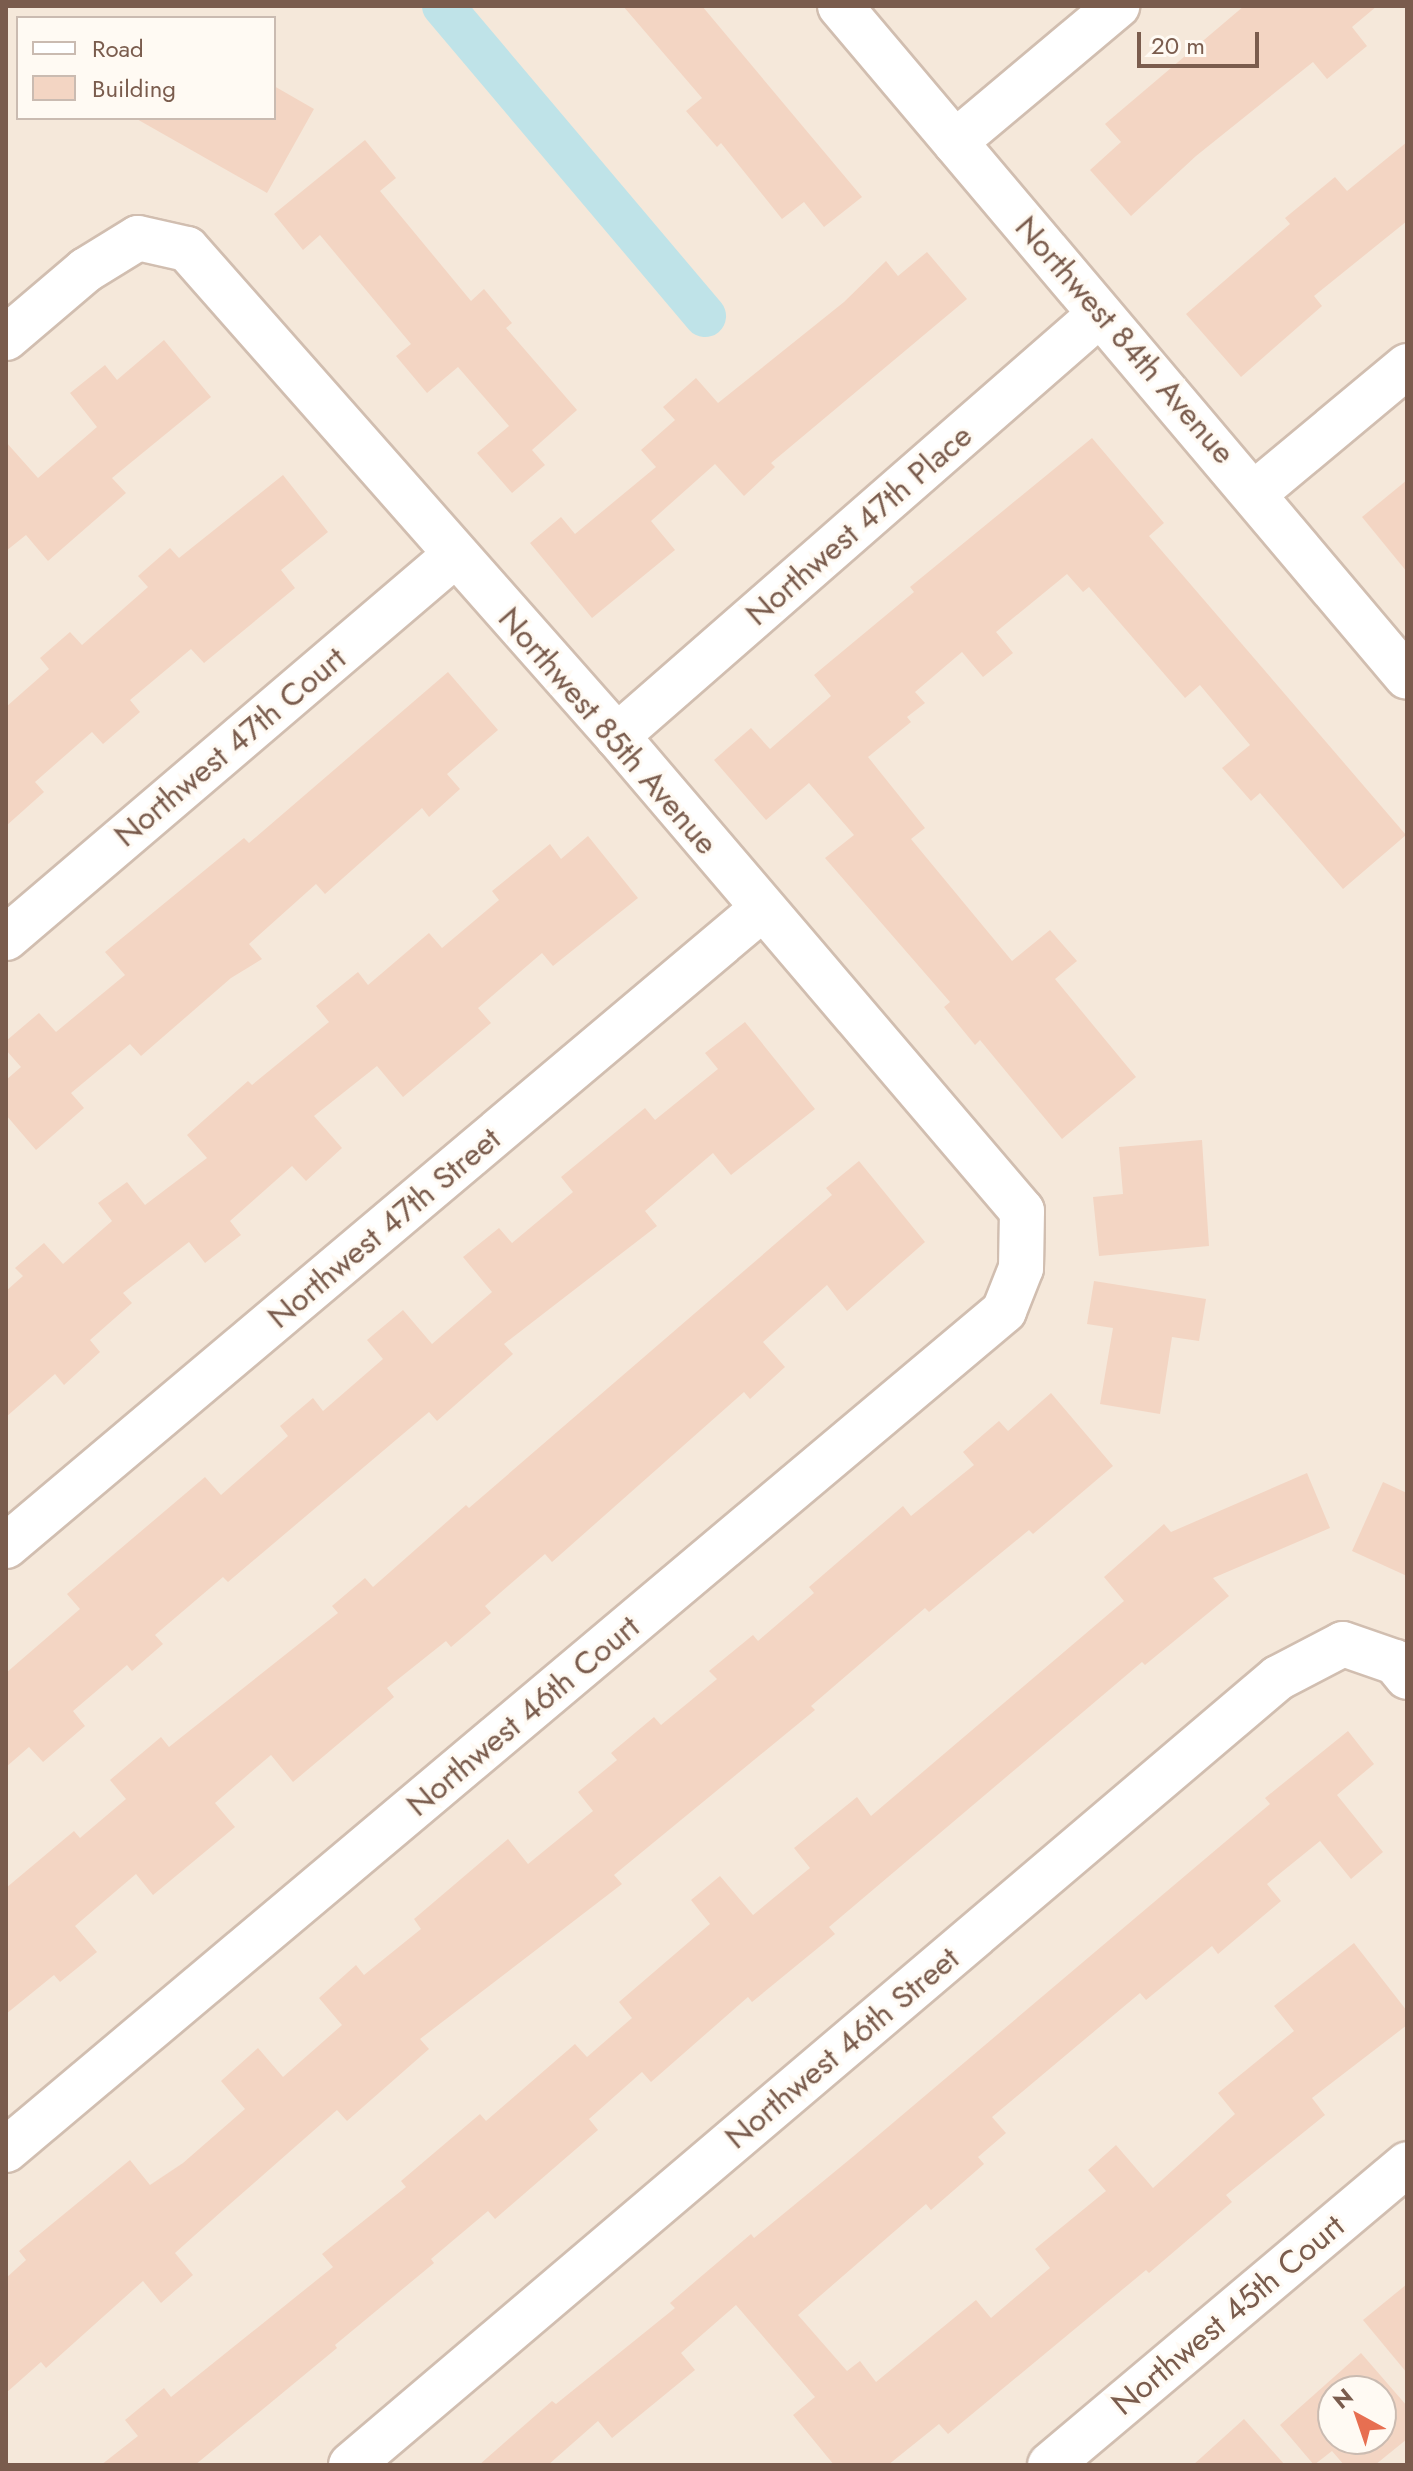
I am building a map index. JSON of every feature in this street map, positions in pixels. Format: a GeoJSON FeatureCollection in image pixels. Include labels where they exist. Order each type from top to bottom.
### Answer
{"type":"FeatureCollection","features":[{"type":"Feature","properties":{"kind":"street","name":"Northwest 84th Avenue"},"geometry":{"type":"LineString","coordinates":[[840,6],[1100,314],[1256,492],[1407,677]]}},
{"type":"Feature","properties":{"kind":"street"},"geometry":{"type":"LineString","coordinates":[[955,142],[1117,6]]}},
{"type":"Feature","properties":{"kind":"street","name":"Northwest 85th Avenue"},"geometry":{"type":"LineString","coordinates":[[6,338],[86,270],[138,238],[187,249],[454,556],[617,736],[1022,1211],[1021,1268]]}},
{"type":"Feature","properties":{"kind":"street","name":"Northwest 47th Place"},"geometry":{"type":"LineString","coordinates":[[617,736],[1100,314]]}},
{"type":"Feature","properties":{"kind":"street"},"geometry":{"type":"LineString","coordinates":[[1256,492],[1407,366]]}},
{"type":"Feature","properties":{"kind":"street","name":"Northwest 47th Court"},"geometry":{"type":"LineString","coordinates":[[6,938],[454,556]]}},
{"type":"Feature","properties":{"kind":"street","name":"Northwest 47th Street"},"geometry":{"type":"LineString","coordinates":[[6,1546],[762,909]]}},
{"type":"Feature","properties":{"kind":"street","name":"Northwest 46th Court"},"geometry":{"type":"LineString","coordinates":[[6,2150],[1004,1311],[1021,1268]]}},
{"type":"Feature","properties":{"kind":"street","name":"Northwest 46th Street"},"geometry":{"type":"LineString","coordinates":[[351,2465],[1278,1678],[1343,1644],[1395,1662],[1407,1677]]}},
{"type":"Feature","properties":{"kind":"street","name":"Northwest 45th Court"},"geometry":{"type":"LineString","coordinates":[[1050,2465],[1407,2164]]}},
{"type":"Feature","properties":{"kind":"shaded area"},"geometry":{"type":"Polygon","coordinates":[[[6,6],[1407,6],[1407,2465],[6,2465],[6,6]]]}},
{"type":"Feature","properties":{"kind":"building"},"geometry":{"type":"Polygon","coordinates":[[[623,6],[702,6],[862,197],[824,227],[804,202],[782,219],[721,143],[717,147],[686,111],[702,98],[623,6]]]}},
{"type":"Feature","properties":{"kind":"building"},"geometry":{"type":"Polygon","coordinates":[[[1244,6],[1377,6],[1352,27],[1367,46],[1327,79],[1313,62],[1196,156],[1131,216],[1090,170],[1121,142],[1105,124],[1244,6]]]}},
{"type":"Feature","properties":{"kind":"building"},"geometry":{"type":"Polygon","coordinates":[[[276,87],[314,109],[267,193],[139,120],[276,120],[276,87]]]}},
{"type":"Feature","properties":{"kind":"building"},"geometry":{"type":"Polygon","coordinates":[[[365,140],[396,178],[380,191],[471,301],[484,289],[512,323],[506,328],[577,410],[532,450],[545,465],[512,493],[477,453],[509,426],[458,367],[427,393],[396,356],[411,344],[320,235],[303,250],[274,214],[365,140]]]}},
{"type":"Feature","properties":{"kind":"building"},"geometry":{"type":"Polygon","coordinates":[[[1407,142],[1407,221],[1314,296],[1322,306],[1241,377],[1186,314],[1290,224],[1285,218],[1335,177],[1347,191],[1407,142]]]}},
{"type":"Feature","properties":{"kind":"building"},"geometry":{"type":"Polygon","coordinates":[[[927,252],[967,299],[771,463],[775,467],[744,496],[715,464],[651,521],[675,550],[592,618],[530,543],[561,517],[575,534],[656,467],[641,450],[675,420],[663,407],[696,378],[718,403],[844,302],[886,261],[898,276],[927,252]]]}},
{"type":"Feature","properties":{"kind":"building"},"geometry":{"type":"Polygon","coordinates":[[[164,340],[211,397],[112,478],[126,493],[48,561],[26,535],[6,551],[6,442],[38,478],[97,427],[70,393],[105,365],[117,380],[164,340]]]}},
{"type":"Feature","properties":{"kind":"building"},"geometry":{"type":"Polygon","coordinates":[[[1092,438],[1164,523],[1149,536],[1406,835],[1343,889],[1260,793],[1251,801],[1222,768],[1250,745],[1200,685],[1185,698],[1089,587],[1083,592],[1067,574],[996,632],[1013,653],[983,677],[962,652],[915,692],[925,703],[907,717],[911,722],[868,757],[925,828],[911,839],[1012,961],[1050,930],[1077,961],[1055,979],[1136,1077],[1062,1139],[980,1040],[975,1045],[944,1007],[950,1002],[825,858],[854,835],[809,783],[766,820],[714,760],[751,728],[770,749],[831,696],[814,675],[914,592],[910,587],[1092,438]]]}},
{"type":"Feature","properties":{"kind":"building"},"geometry":{"type":"Polygon","coordinates":[[[283,475],[328,532],[281,570],[295,588],[204,663],[191,649],[130,700],[140,712],[103,744],[92,732],[35,782],[44,792],[6,826],[6,707],[49,669],[40,658],[70,632],[82,645],[148,587],[138,576],[170,548],[179,558],[283,475]]]}},
{"type":"Feature","properties":{"kind":"building"},"geometry":{"type":"Polygon","coordinates":[[[1407,480],[1407,572],[1362,517],[1407,480]]]}},
{"type":"Feature","properties":{"kind":"building"},"geometry":{"type":"Polygon","coordinates":[[[448,672],[498,730],[447,774],[460,789],[429,817],[422,808],[325,894],[316,884],[249,944],[262,959],[231,978],[141,1056],[130,1044],[71,1093],[84,1108],[36,1150],[6,1115],[6,1080],[21,1067],[6,1050],[6,1041],[39,1013],[56,1032],[125,975],[105,952],[244,838],[249,843],[448,672]]]}},
{"type":"Feature","properties":{"kind":"building"},"geometry":{"type":"Polygon","coordinates":[[[588,836],[638,898],[553,966],[542,953],[478,1008],[491,1023],[403,1097],[377,1066],[314,1116],[342,1148],[306,1181],[292,1166],[230,1221],[241,1235],[205,1263],[189,1242],[123,1293],[132,1303],[90,1340],[100,1352],[64,1385],[55,1374],[6,1417],[6,1291],[23,1276],[15,1268],[44,1243],[63,1264],[112,1221],[98,1203],[127,1182],[145,1205],[207,1158],[187,1135],[248,1081],[252,1085],[329,1022],[316,1006],[358,972],[368,985],[429,933],[442,948],[499,900],[492,891],[550,844],[561,859],[588,836]]]}},
{"type":"Feature","properties":{"kind":"building"},"geometry":{"type":"Polygon","coordinates":[[[745,1022],[815,1109],[731,1175],[713,1153],[645,1211],[657,1226],[504,1344],[513,1354],[437,1421],[429,1412],[228,1582],[223,1577],[155,1635],[163,1644],[132,1671],[127,1665],[73,1711],[85,1726],[43,1762],[29,1747],[6,1767],[6,1673],[80,1609],[67,1594],[205,1477],[221,1495],[288,1436],[280,1426],[313,1398],[323,1411],[383,1359],[367,1340],[403,1310],[432,1344],[492,1292],[463,1257],[499,1228],[512,1243],[573,1192],[561,1177],[645,1108],[655,1120],[718,1069],[705,1053],[745,1022]]]}},
{"type":"Feature","properties":{"kind":"building"},"geometry":{"type":"Polygon","coordinates":[[[1202,1140],[1209,1246],[1099,1256],[1093,1197],[1123,1194],[1119,1147],[1202,1140]]]}},
{"type":"Feature","properties":{"kind":"building"},"geometry":{"type":"Polygon","coordinates":[[[859,1161],[925,1242],[847,1311],[827,1285],[763,1342],[785,1367],[750,1399],[744,1392],[552,1562],[545,1554],[485,1606],[491,1613],[451,1647],[446,1641],[387,1688],[394,1697],[293,1782],[271,1755],[215,1803],[235,1827],[153,1895],[136,1874],[75,1926],[97,1952],[60,1982],[54,1975],[6,2014],[6,1888],[74,1831],[80,1838],[126,1799],[110,1780],[161,1737],[169,1747],[338,1613],[332,1606],[365,1578],[373,1587],[466,1505],[469,1508],[832,1195],[826,1188],[859,1161]]]}},
{"type":"Feature","properties":{"kind":"building"},"geometry":{"type":"Polygon","coordinates":[[[1094,1281],[1206,1299],[1199,1341],[1172,1337],[1160,1414],[1100,1404],[1113,1328],[1087,1324],[1094,1281]]]}},
{"type":"Feature","properties":{"kind":"building"},"geometry":{"type":"Polygon","coordinates":[[[1051,1393],[1113,1466],[1033,1534],[1029,1530],[929,1612],[925,1608],[811,1706],[815,1710],[614,1875],[622,1884],[420,2039],[429,2049],[347,2121],[337,2110],[222,2211],[175,2253],[193,2275],[161,2303],[143,2281],[46,2368],[41,2362],[6,2393],[6,2278],[26,2260],[19,2251],[130,2160],[150,2185],[183,2163],[245,2109],[221,2081],[258,2048],[283,2077],[342,2025],[319,1998],[356,1965],[364,1975],[421,1929],[414,1919],[508,1839],[528,1864],[593,1811],[578,1792],[617,1760],[611,1753],[654,1717],[661,1725],[717,1679],[709,1671],[753,1635],[758,1641],[814,1593],[809,1587],[903,1506],[911,1516],[974,1465],[963,1452],[999,1421],[1008,1431],[1051,1393]]]}},
{"type":"Feature","properties":{"kind":"building"},"geometry":{"type":"Polygon","coordinates":[[[1307,1473],[1330,1528],[1213,1578],[1229,1596],[1145,1665],[1142,1662],[829,1927],[835,1934],[752,2002],[748,1997],[651,2082],[642,2072],[589,2119],[598,2130],[495,2219],[488,2211],[431,2259],[434,2263],[335,2345],[337,2348],[195,2465],[101,2465],[138,2436],[125,2420],[164,2388],[171,2397],[333,2267],[322,2254],[406,2187],[401,2181],[480,2114],[486,2121],[575,2044],[587,2057],[632,2018],[619,2002],[710,1924],[691,1900],[720,1876],[753,1915],[810,1868],[794,1848],[857,1797],[871,1816],[1124,1601],[1104,1577],[1164,1524],[1171,1532],[1307,1473]]]}},
{"type":"Feature","properties":{"kind":"building"},"geometry":{"type":"Polygon","coordinates":[[[1383,1482],[1407,1493],[1407,1576],[1352,1551],[1383,1482]]]}},
{"type":"Feature","properties":{"kind":"building"},"geometry":{"type":"Polygon","coordinates":[[[1348,1731],[1374,1764],[1337,1795],[1383,1852],[1351,1879],[1320,1841],[1267,1884],[1281,1901],[1218,1954],[1212,1946],[1146,2000],[1140,1993],[992,2117],[1006,2133],[978,2157],[984,2164],[931,2210],[926,2204],[798,2315],[847,2371],[860,2361],[876,2382],[976,2300],[991,2318],[1050,2268],[1035,2249],[1106,2191],[1088,2170],[1116,2145],[1153,2188],[1235,2114],[1218,2093],[1294,2031],[1274,2006],[1354,1943],[1407,2011],[1407,2025],[1312,2098],[1325,2115],[1226,2195],[1232,2202],[1149,2273],[1146,2270],[948,2434],[939,2424],[888,2465],[834,2465],[793,2415],[815,2397],[736,2305],[681,2353],[695,2370],[612,2438],[598,2421],[548,2465],[479,2465],[552,2401],[556,2404],[675,2308],[670,2303],[751,2234],[754,2238],[855,2155],[1270,1804],[1265,1798],[1348,1731]]]}},
{"type":"Feature","properties":{"kind":"building"},"geometry":{"type":"Polygon","coordinates":[[[1407,2284],[1407,2373],[1363,2320],[1407,2284]]]}},
{"type":"Feature","properties":{"kind":"building"},"geometry":{"type":"Polygon","coordinates":[[[1361,2353],[1380,2375],[1336,2375],[1361,2353]]]}},
{"type":"Feature","properties":{"kind":"building"},"geometry":{"type":"Polygon","coordinates":[[[1317,2392],[1317,2455],[1327,2455],[1314,2465],[1280,2425],[1317,2392]]]}},
{"type":"Feature","properties":{"kind":"building"},"geometry":{"type":"Polygon","coordinates":[[[1397,2394],[1407,2406],[1407,2439],[1397,2447],[1397,2394]]]}},
{"type":"Feature","properties":{"kind":"building"},"geometry":{"type":"Polygon","coordinates":[[[1244,2419],[1285,2465],[1193,2465],[1244,2419]]]}},
{"type":"Feature","properties":{"kind":"building"},"geometry":{"type":"Polygon","coordinates":[[[1335,2455],[1387,2455],[1375,2465],[1344,2465],[1335,2455]]]}},
{"type":"Feature","properties":{"kind":"waterway"},"geometry":{"type":"LineString","coordinates":[[443,6],[705,316]]}}]}
